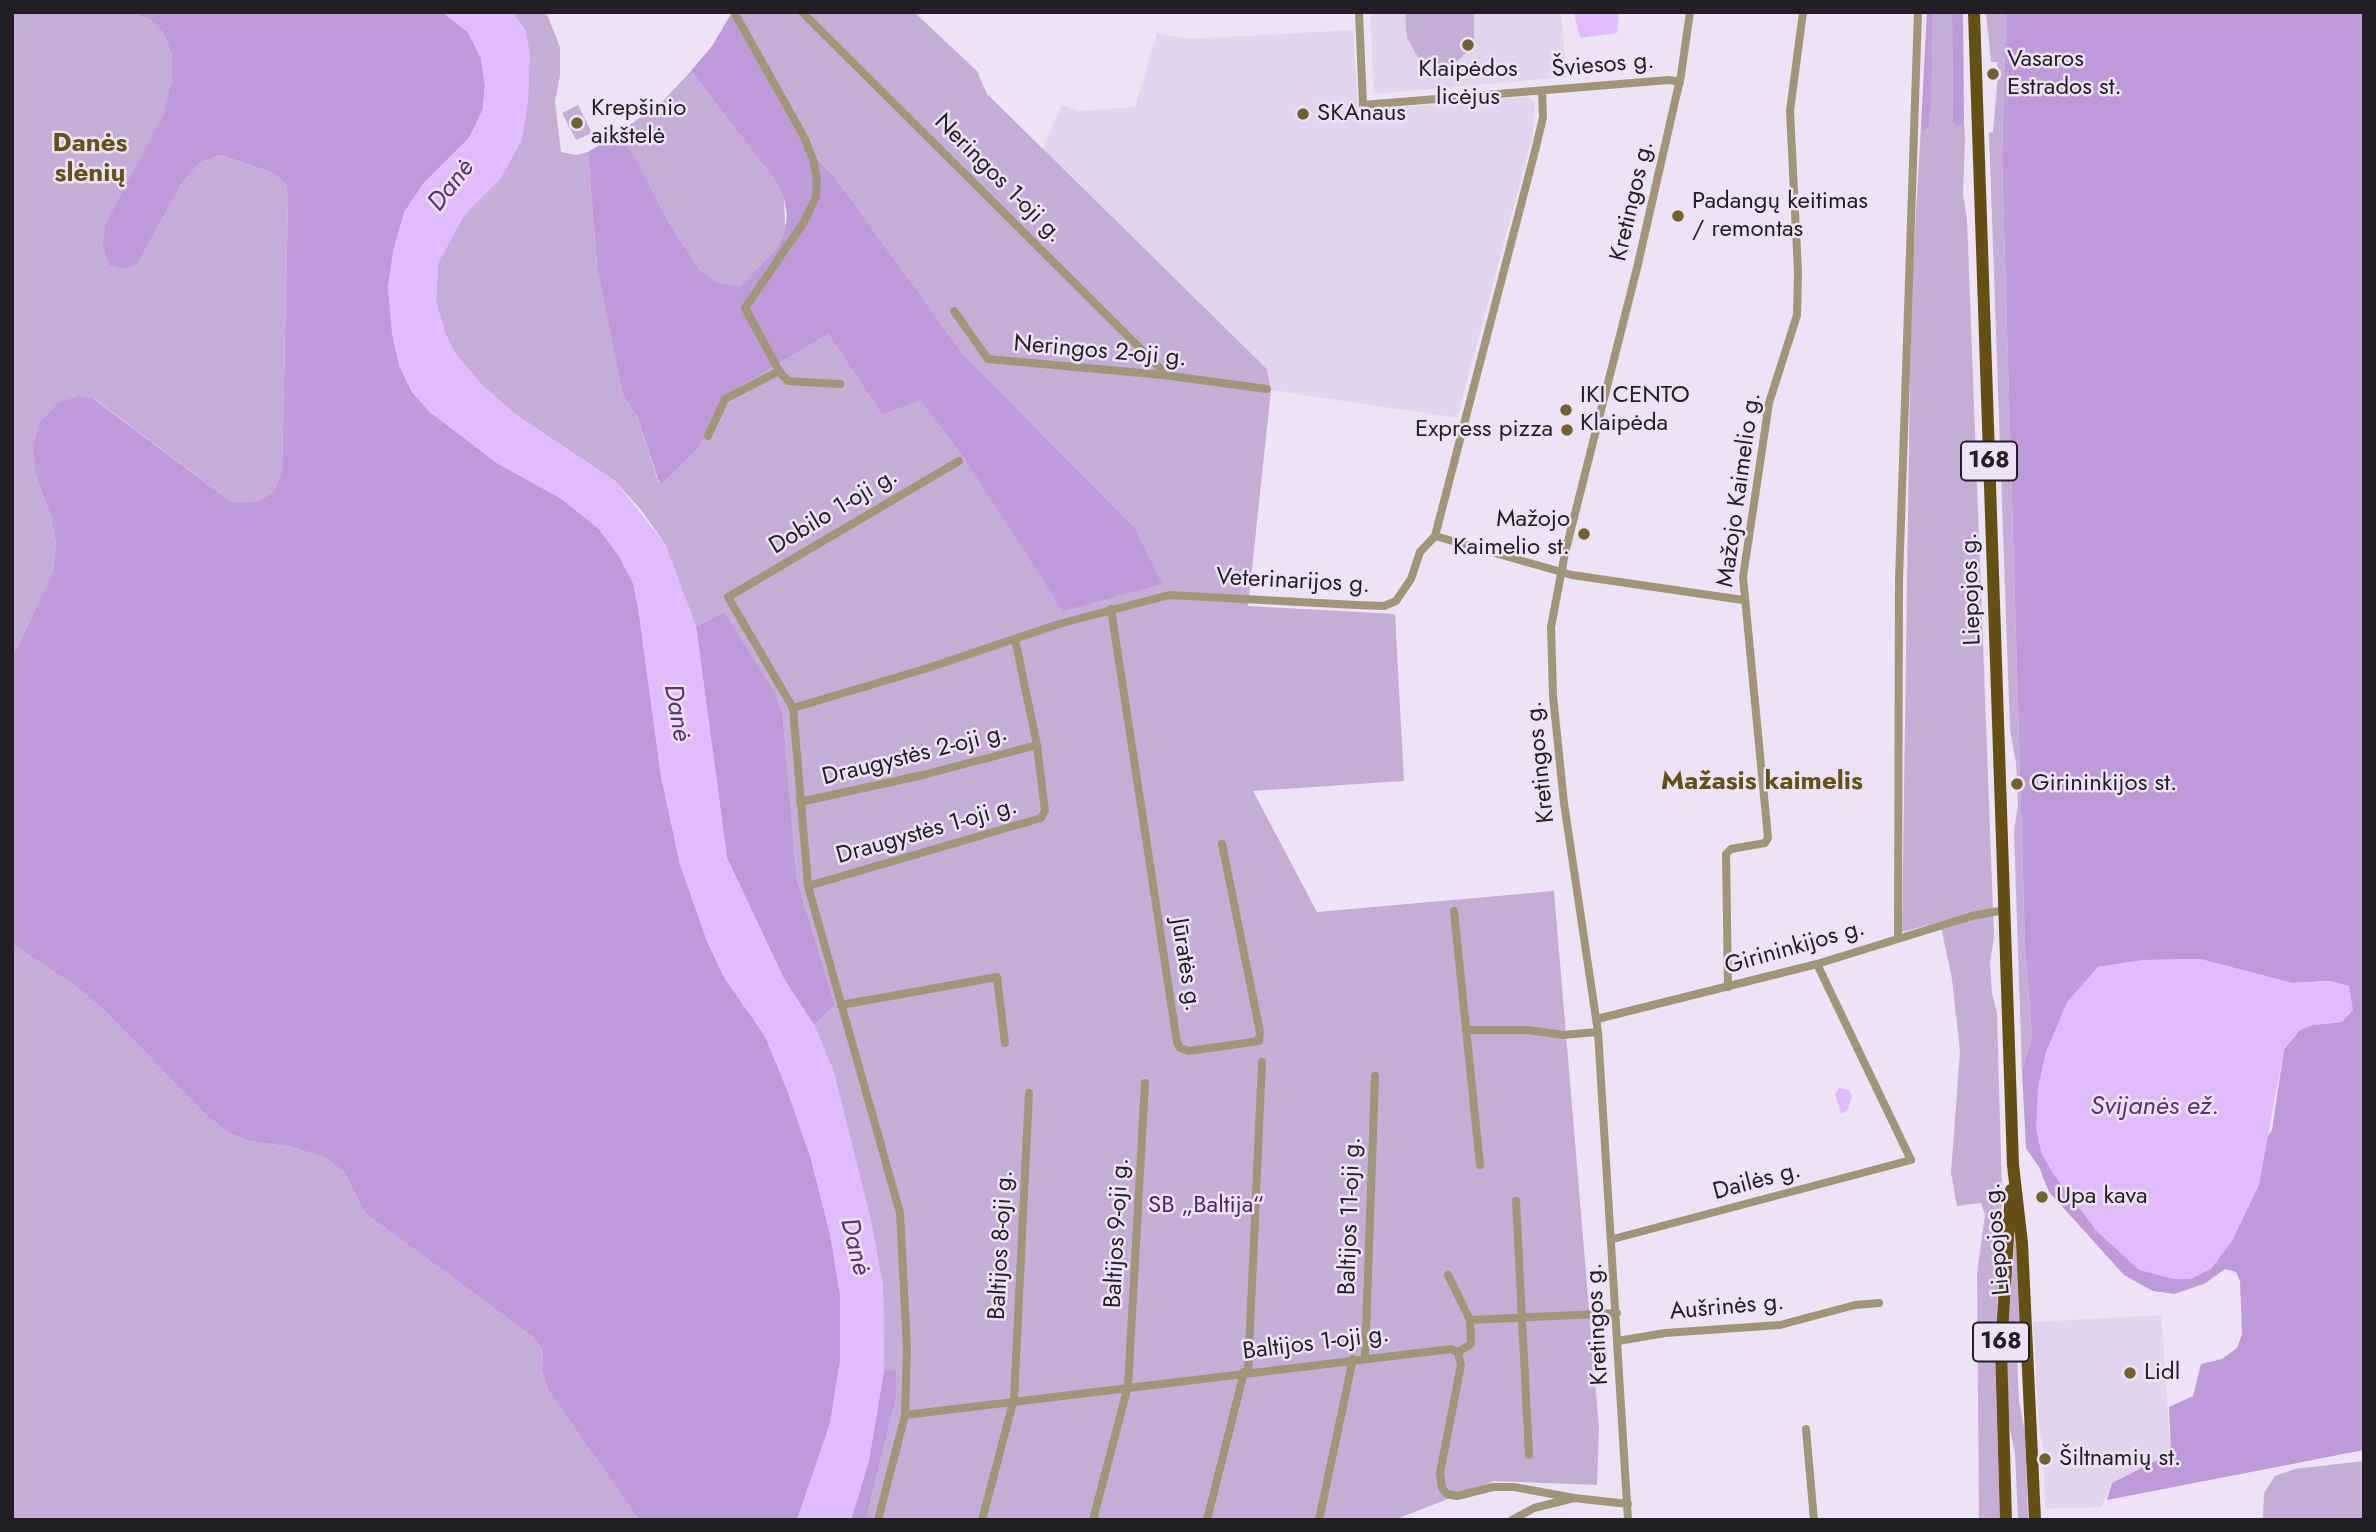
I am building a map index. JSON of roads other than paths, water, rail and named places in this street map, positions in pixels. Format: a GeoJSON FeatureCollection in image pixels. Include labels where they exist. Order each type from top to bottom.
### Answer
{"type":"FeatureCollection","features":[{"type":"Feature","properties":{"kind":"main road","name":"Liepojos g."},"geometry":{"type":"LineString","coordinates":[[1974,12],[2013,1165],[2022,1243],[2035,1520]]}},
{"type":"Feature","properties":{"kind":"main road","name":"Liepojos g."},"geometry":{"type":"LineString","coordinates":[[2006,1520],[2001,1349],[2013,1165]]}},
{"type":"Feature","properties":{"kind":"main road"},"geometry":{"type":"LineString","coordinates":[[2001,1349],[2011,1342],[2017,1342],[2027,1349]]}},
{"type":"Feature","properties":{"kind":"street"},"geometry":{"type":"LineString","coordinates":[[734,12],[805,139],[814,162],[817,181],[816,197],[804,222],[745,308],[779,371],[788,382],[840,384]]}},
{"type":"Feature","properties":{"kind":"street","name":"Neringos 1-oji g."},"geometry":{"type":"LineString","coordinates":[[802,12],[1160,368],[1163,375]]}},
{"type":"Feature","properties":{"kind":"street","name":"Šviesos g."},"geometry":{"type":"LineString","coordinates":[[1359,12],[1363,105],[1669,80],[1680,82]]}},
{"type":"Feature","properties":{"kind":"street","name":"Kretingos g."},"geometry":{"type":"LineString","coordinates":[[1628,1520],[1613,1239],[1597,1019],[1566,816],[1553,696],[1551,627],[1561,572],[1637,268],[1680,82],[1690,12]]}},
{"type":"Feature","properties":{"kind":"street","name":"Mažojo Kaimelio g."},"geometry":{"type":"LineString","coordinates":[[1728,987],[1726,854],[1731,849],[1765,844],[1768,838],[1743,600],[1747,540],[1769,403],[1797,316],[1798,272],[1790,111],[1803,12]]}},
{"type":"Feature","properties":{"kind":"street"},"geometry":{"type":"LineString","coordinates":[[1898,938],[1899,580],[1918,12]]}},
{"type":"Feature","properties":{"kind":"street","name":"Veterinarijos g."},"geometry":{"type":"LineString","coordinates":[[793,708],[1111,609],[1169,595],[1384,606],[1396,601],[1403,593],[1420,552],[1435,537],[1536,147],[1542,117],[1542,90]]}},
{"type":"Feature","properties":{"kind":"street","name":"Neringos 2-oji g."},"geometry":{"type":"LineString","coordinates":[[954,312],[988,359],[1163,375],[1267,388]]}},
{"type":"Feature","properties":{"kind":"street"},"geometry":{"type":"LineString","coordinates":[[708,436],[725,399],[779,371]]}},
{"type":"Feature","properties":{"kind":"street","name":"Dobilo 1-oji g."},"geometry":{"type":"LineString","coordinates":[[793,708],[728,597],[959,461]]}},
{"type":"Feature","properties":{"kind":"street"},"geometry":{"type":"LineString","coordinates":[[1435,537],[1561,572],[1743,600]]}},
{"type":"Feature","properties":{"kind":"street","name":"Jūratės g."},"geometry":{"type":"LineString","coordinates":[[1111,609],[1177,1042],[1180,1048],[1189,1051],[1259,1041],[1260,1032],[1222,844]]}},
{"type":"Feature","properties":{"kind":"street","name":"Draugystės 1-oji g."},"geometry":{"type":"LineString","coordinates":[[808,886],[1041,818],[1045,811],[1037,745],[1015,639]]}},
{"type":"Feature","properties":{"kind":"street"},"geometry":{"type":"LineString","coordinates":[[793,708],[808,886],[900,1213],[907,1349],[905,1415],[878,1520]]}},
{"type":"Feature","properties":{"kind":"street","name":"Draugystės 2-oji g."},"geometry":{"type":"LineString","coordinates":[[800,802],[923,775],[1037,745]]}},
{"type":"Feature","properties":{"kind":"street"},"geometry":{"type":"LineString","coordinates":[[1454,911],[1480,1166]]}},
{"type":"Feature","properties":{"kind":"street","name":"Girininkijos g."},"geometry":{"type":"LineString","coordinates":[[1597,1019],[1816,964],[1972,916],[2004,911]]}},
{"type":"Feature","properties":{"kind":"street","name":"Dailės g."},"geometry":{"type":"LineString","coordinates":[[1613,1239],[1911,1160],[1816,964]]}},
{"type":"Feature","properties":{"kind":"street"},"geometry":{"type":"LineString","coordinates":[[841,1005],[997,977],[1005,1043]]}},
{"type":"Feature","properties":{"kind":"street"},"geometry":{"type":"LineString","coordinates":[[1466,1030],[1528,1030],[1563,1035],[1598,1032]]}},
{"type":"Feature","properties":{"kind":"street"},"geometry":{"type":"LineString","coordinates":[[1207,1520],[1246,1372],[1262,1062]]}},
{"type":"Feature","properties":{"kind":"street","name":"Baltijos 11-oji g."},"geometry":{"type":"LineString","coordinates":[[1365,1357],[1375,1076]]}},
{"type":"Feature","properties":{"kind":"street","name":"Baltijos 9-oji g."},"geometry":{"type":"LineString","coordinates":[[1093,1520],[1129,1386],[1145,1083]]}},
{"type":"Feature","properties":{"kind":"street","name":"Baltijos 8-oji g."},"geometry":{"type":"LineString","coordinates":[[982,1520],[1014,1399],[1029,1093]]}},
{"type":"Feature","properties":{"kind":"street"},"geometry":{"type":"LineString","coordinates":[[1516,1201],[1529,1454]]}},
{"type":"Feature","properties":{"kind":"street"},"geometry":{"type":"LineString","coordinates":[[1448,1275],[1470,1320],[1471,1344],[1458,1352],[1461,1365],[1440,1473],[1442,1488],[1447,1494],[1457,1496],[1493,1487],[1514,1487],[1628,1504]]}},
{"type":"Feature","properties":{"kind":"street","name":"Aušrinės g."},"geometry":{"type":"LineString","coordinates":[[1618,1340],[1665,1333],[1780,1325],[1855,1305],[1879,1303]]}},
{"type":"Feature","properties":{"kind":"street"},"geometry":{"type":"LineString","coordinates":[[1470,1320],[1616,1313]]}},
{"type":"Feature","properties":{"kind":"street","name":"Baltijos 1-oji g."},"geometry":{"type":"LineString","coordinates":[[905,1415],[1014,1399],[1365,1357],[1442,1349],[1458,1352]]}},
{"type":"Feature","properties":{"kind":"street"},"geometry":{"type":"LineString","coordinates":[[1319,1520],[1353,1359]]}},
{"type":"Feature","properties":{"kind":"street"},"geometry":{"type":"LineString","coordinates":[[1806,1429],[1814,1520]]}},
{"type":"Feature","properties":{"kind":"street"},"geometry":{"type":"LineString","coordinates":[[1512,1520],[1534,1508],[1574,1498]]}},
{"type":"Feature","properties":{"kind":"water","name":"Danė"},"geometry":{"type":"Polygon","coordinates":[[[442,12],[513,12],[526,32],[530,54],[528,102],[522,140],[501,178],[465,214],[438,264],[436,302],[445,333],[455,353],[481,384],[515,414],[615,481],[665,544],[696,627],[727,858],[784,979],[814,1025],[833,1070],[871,1221],[883,1287],[884,1370],[869,1460],[851,1520],[797,1520],[830,1424],[840,1361],[840,1294],[830,1233],[811,1159],[788,1092],[765,1036],[724,977],[707,941],[680,864],[661,776],[633,583],[619,556],[599,529],[562,499],[497,463],[430,412],[412,392],[399,365],[392,334],[388,287],[393,251],[404,212],[423,184],[469,138],[483,109],[485,85],[481,58],[468,32],[442,12]]]}},
{"type":"Feature","properties":{"kind":"water"},"geometry":{"type":"Polygon","coordinates":[[[1574,12],[1619,12],[1617,33],[1580,38],[1574,12]]]}},
{"type":"Feature","properties":{"kind":"water","name":"Svijanės ež."},"geometry":{"type":"Polygon","coordinates":[[[2200,959],[2292,983],[2331,981],[2349,986],[2353,1010],[2342,1022],[2312,1025],[2300,1030],[2284,1048],[2259,1185],[2232,1241],[2211,1269],[2191,1279],[2174,1279],[2139,1270],[2097,1231],[2055,1176],[2042,1154],[2036,1128],[2038,1087],[2046,1052],[2067,1002],[2098,967],[2144,960],[2200,959]]]}},
{"type":"Feature","properties":{"kind":"water"},"geometry":{"type":"Polygon","coordinates":[[[1839,1088],[1849,1090],[1852,1097],[1847,1111],[1841,1114],[1835,1094],[1839,1088]]]}},
{"type":"Feature","properties":{"kind":"place","name":"Klaipėdos licėjus"},"geometry":{"type":"Point","coordinates":[1468,45]}},
{"type":"Feature","properties":{"kind":"place","name":"Vasaros Estrados st."},"geometry":{"type":"Point","coordinates":[1993,74]}},
{"type":"Feature","properties":{"kind":"place","name":"SKAnaus"},"geometry":{"type":"Point","coordinates":[1303,114]}},
{"type":"Feature","properties":{"kind":"place","name":"Krepšinio aikštelė"},"geometry":{"type":"Point","coordinates":[577,123]}},
{"type":"Feature","properties":{"kind":"place","name":"Padangų keitimas / remontas"},"geometry":{"type":"Point","coordinates":[1678,216]}},
{"type":"Feature","properties":{"kind":"place","name":"IKI CENTO Klaipėda"},"geometry":{"type":"Point","coordinates":[1566,410]}},
{"type":"Feature","properties":{"kind":"place","name":"Express pizza"},"geometry":{"type":"Point","coordinates":[1567,430]}},
{"type":"Feature","properties":{"kind":"place","name":"Mažojo Kaimelio st."},"geometry":{"type":"Point","coordinates":[1584,534]}},
{"type":"Feature","properties":{"kind":"place","name":"Girininkijos st."},"geometry":{"type":"Point","coordinates":[2017,784]}},
{"type":"Feature","properties":{"kind":"place","name":"Upa kava"},"geometry":{"type":"Point","coordinates":[2042,1197]}},
{"type":"Feature","properties":{"kind":"place","name":"Lidl"},"geometry":{"type":"Point","coordinates":[2130,1373]}},
{"type":"Feature","properties":{"kind":"place","name":"Šiltnamių st."},"geometry":{"type":"Point","coordinates":[2045,1459]}},
{"type":"Feature","properties":{"kind":"district","name":"Danės slėnių"},"geometry":{"type":"Point","coordinates":[90,160]}},
{"type":"Feature","properties":{"kind":"district","name":"Mažasis kaimelis"},"geometry":{"type":"Point","coordinates":[1762,783]}},
{"type":"Feature","properties":{"kind":"park label","name":"SB „Baltija“"},"geometry":{"type":"Point","coordinates":[1206,1206]}}]}
